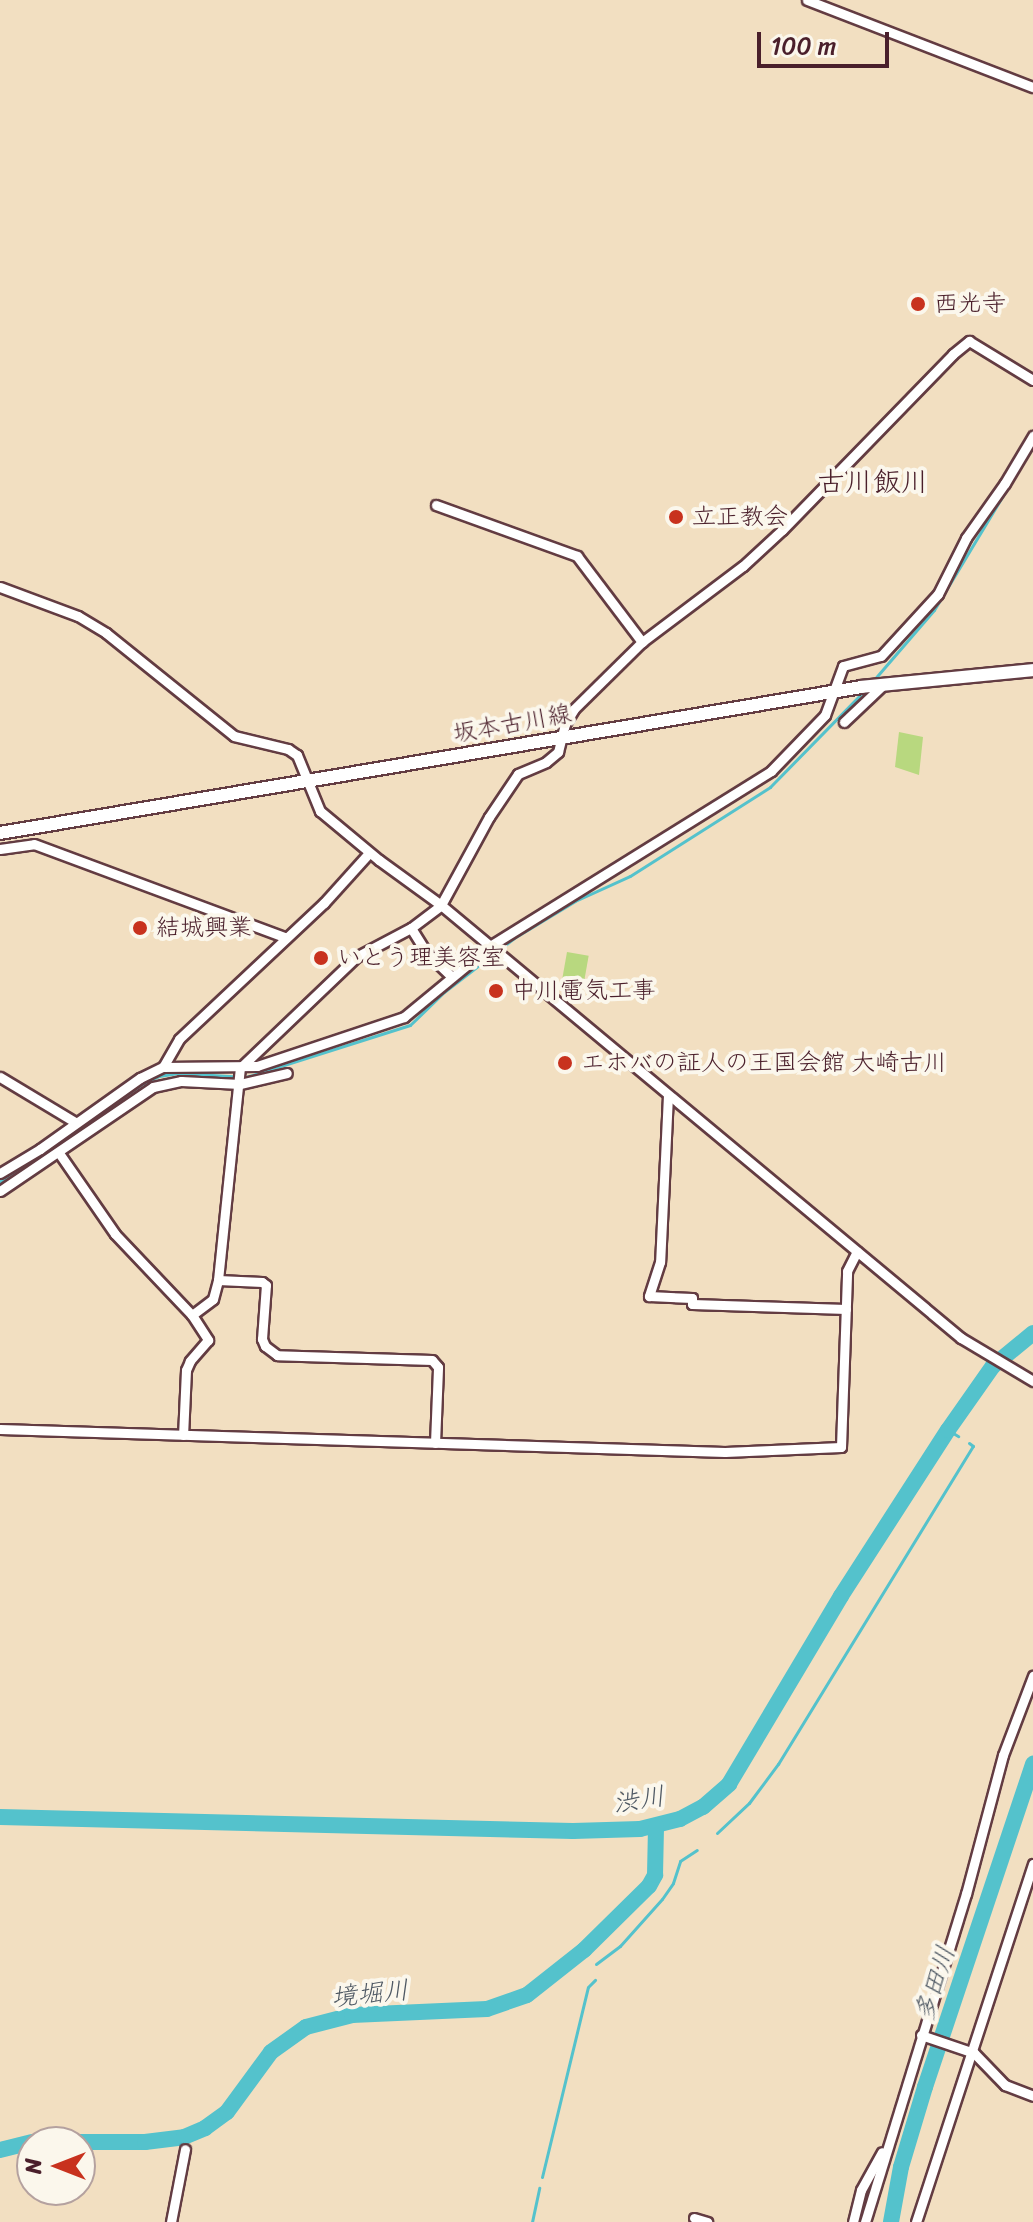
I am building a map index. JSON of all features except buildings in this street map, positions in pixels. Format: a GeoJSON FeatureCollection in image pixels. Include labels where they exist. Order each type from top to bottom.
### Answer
{"type":"FeatureCollection","features":[{"type":"Feature","properties":{"kind":"main road","name":"坂本古川線"},"geometry":{"type":"LineString","coordinates":[[0,833],[835,691],[1033,670]]}},
{"type":"Feature","properties":{"kind":"street"},"geometry":{"type":"LineString","coordinates":[[807,0],[1033,87]]}},
{"type":"Feature","properties":{"kind":"street"},"geometry":{"type":"LineString","coordinates":[[192,1315],[213,1299],[218,1280],[240,1076],[347,964],[411,928],[441,905],[489,817],[518,774],[551,759],[558,752],[574,709],[642,642],[743,566],[969,341],[1033,380]]}},
{"type":"Feature","properties":{"kind":"street"},"geometry":{"type":"LineString","coordinates":[[0,1173],[140,1078],[163,1067],[240,1076],[404,1017],[451,976],[492,948],[771,771],[825,715],[843,666],[881,656],[938,594],[966,538],[1005,483],[1033,436]]}},
{"type":"Feature","properties":{"kind":"street"},"geometry":{"type":"LineString","coordinates":[[436,505],[577,556],[642,642]]}},
{"type":"Feature","properties":{"kind":"street"},"geometry":{"type":"LineString","coordinates":[[0,587],[78,616],[106,633],[234,736],[288,749],[297,755],[320,811],[369,853],[441,905],[981,1351],[1033,1381]]}},
{"type":"Feature","properties":{"kind":"street"},"geometry":{"type":"LineString","coordinates":[[844,722],[883,684]]}},
{"type":"Feature","properties":{"kind":"street"},"geometry":{"type":"LineString","coordinates":[[0,849],[34,844],[284,937]]}},
{"type":"Feature","properties":{"kind":"street"},"geometry":{"type":"LineString","coordinates":[[163,1067],[179,1039],[284,937],[324,903],[369,853]]}},
{"type":"Feature","properties":{"kind":"street"},"geometry":{"type":"LineString","coordinates":[[411,928],[426,952],[451,976]]}},
{"type":"Feature","properties":{"kind":"street"},"geometry":{"type":"LineString","coordinates":[[0,1191],[153,1087],[181,1081],[287,1073]]}},
{"type":"Feature","properties":{"kind":"street"},"geometry":{"type":"LineString","coordinates":[[0,1077],[74,1124],[81,1136]]}},
{"type":"Feature","properties":{"kind":"street"},"geometry":{"type":"LineString","coordinates":[[668,1095],[660,1262],[649,1296],[692,1298],[692,1304],[846,1309]]}},
{"type":"Feature","properties":{"kind":"street"},"geometry":{"type":"LineString","coordinates":[[59,1153],[115,1234],[192,1315],[208,1340],[186,1370],[183,1435]]}},
{"type":"Feature","properties":{"kind":"street"},"geometry":{"type":"LineString","coordinates":[[0,1429],[725,1452],[841,1447],[847,1271],[857,1251]]}},
{"type":"Feature","properties":{"kind":"street"},"geometry":{"type":"LineString","coordinates":[[218,1280],[262,1282],[266,1285],[262,1339],[265,1346],[277,1355],[432,1360],[438,1367],[435,1443]]}},
{"type":"Feature","properties":{"kind":"street"},"geometry":{"type":"LineString","coordinates":[[865,2222],[970,1881],[1003,1755],[1033,1676]]}},
{"type":"Feature","properties":{"kind":"street"},"geometry":{"type":"LineString","coordinates":[[916,2222],[1033,1864]]}},
{"type":"Feature","properties":{"kind":"street"},"geometry":{"type":"LineString","coordinates":[[924,2036],[971,2052],[1005,2085],[1033,2096]]}},
{"type":"Feature","properties":{"kind":"street"},"geometry":{"type":"LineString","coordinates":[[853,2222],[861,2190],[887,2145]]}},
{"type":"Feature","properties":{"kind":"street"},"geometry":{"type":"LineString","coordinates":[[171,2222],[185,2149]]}},
{"type":"Feature","properties":{"kind":"street"},"geometry":{"type":"LineString","coordinates":[[694,2218],[707,2222]]}},
{"type":"Feature","properties":{"kind":"green space"},"geometry":{"type":"Polygon","coordinates":[[[899,732],[923,737],[919,775],[895,767],[899,732]]]}},
{"type":"Feature","properties":{"kind":"green space"},"geometry":{"type":"Polygon","coordinates":[[[567,952],[589,956],[583,985],[562,982],[567,952]]]}},
{"type":"Feature","properties":{"kind":"waterway"},"geometry":{"type":"LineString","coordinates":[[872,682],[934,610],[1009,485]]}},
{"type":"Feature","properties":{"kind":"waterway"},"geometry":{"type":"LineString","coordinates":[[0,1181],[142,1084],[159,1076],[178,1073],[246,1077],[410,1025],[444,992],[514,938],[575,901],[630,876],[770,787],[865,690]]}},
{"type":"Feature","properties":{"kind":"waterway","name":"渋川"},"geometry":{"type":"LineString","coordinates":[[0,1817],[573,1831],[640,1829],[680,1819],[703,1807],[729,1784],[841,1596],[948,1430],[993,1366],[1033,1333]]}},
{"type":"Feature","properties":{"kind":"waterway"},"geometry":{"type":"LineString","coordinates":[[948,1430],[958,1436]]}},
{"type":"Feature","properties":{"kind":"waterway"},"geometry":{"type":"LineString","coordinates":[[717,1833],[749,1803],[778,1764],[973,1446],[969,1443]]}},
{"type":"Feature","properties":{"kind":"waterway","name":"多田川"},"geometry":{"type":"LineString","coordinates":[[891,2222],[901,2167],[925,2087],[1033,1764]]}},
{"type":"Feature","properties":{"kind":"waterway","name":"境堀川"},"geometry":{"type":"LineString","coordinates":[[96,2142],[145,2142],[184,2137],[205,2128],[227,2112],[271,2052],[306,2027],[352,2015],[487,2009],[527,1995],[584,1950],[649,1886],[655,1875],[656,1826]]}},
{"type":"Feature","properties":{"kind":"waterway"},"geometry":{"type":"LineString","coordinates":[[596,1964],[620,1946],[662,1899],[673,1883],[680,1861],[697,1850]]}},
{"type":"Feature","properties":{"kind":"waterway"},"geometry":{"type":"LineString","coordinates":[[542,2177],[588,1987],[595,1980]]}},
{"type":"Feature","properties":{"kind":"waterway","name":"境堀川"},"geometry":{"type":"LineString","coordinates":[[0,2150],[16,2146]]}},
{"type":"Feature","properties":{"kind":"waterway"},"geometry":{"type":"LineString","coordinates":[[532,2222],[539,2188]]}},
{"type":"Feature","properties":{"kind":"place","name":"西光寺"},"geometry":{"type":"Point","coordinates":[918,304]}},
{"type":"Feature","properties":{"kind":"place","name":"立正教会"},"geometry":{"type":"Point","coordinates":[676,517]}},
{"type":"Feature","properties":{"kind":"place","name":"結城興業"},"geometry":{"type":"Point","coordinates":[140,928]}},
{"type":"Feature","properties":{"kind":"place","name":"いとう理美容室"},"geometry":{"type":"Point","coordinates":[321,958]}},
{"type":"Feature","properties":{"kind":"place","name":"中川電気工事"},"geometry":{"type":"Point","coordinates":[496,991]}},
{"type":"Feature","properties":{"kind":"place","name":"エホバの証人の王国会館 大崎古川"},"geometry":{"type":"Point","coordinates":[565,1063]}},
{"type":"Feature","properties":{"kind":"district","name":"古川飯川"},"geometry":{"type":"Point","coordinates":[873,482]}}]}
